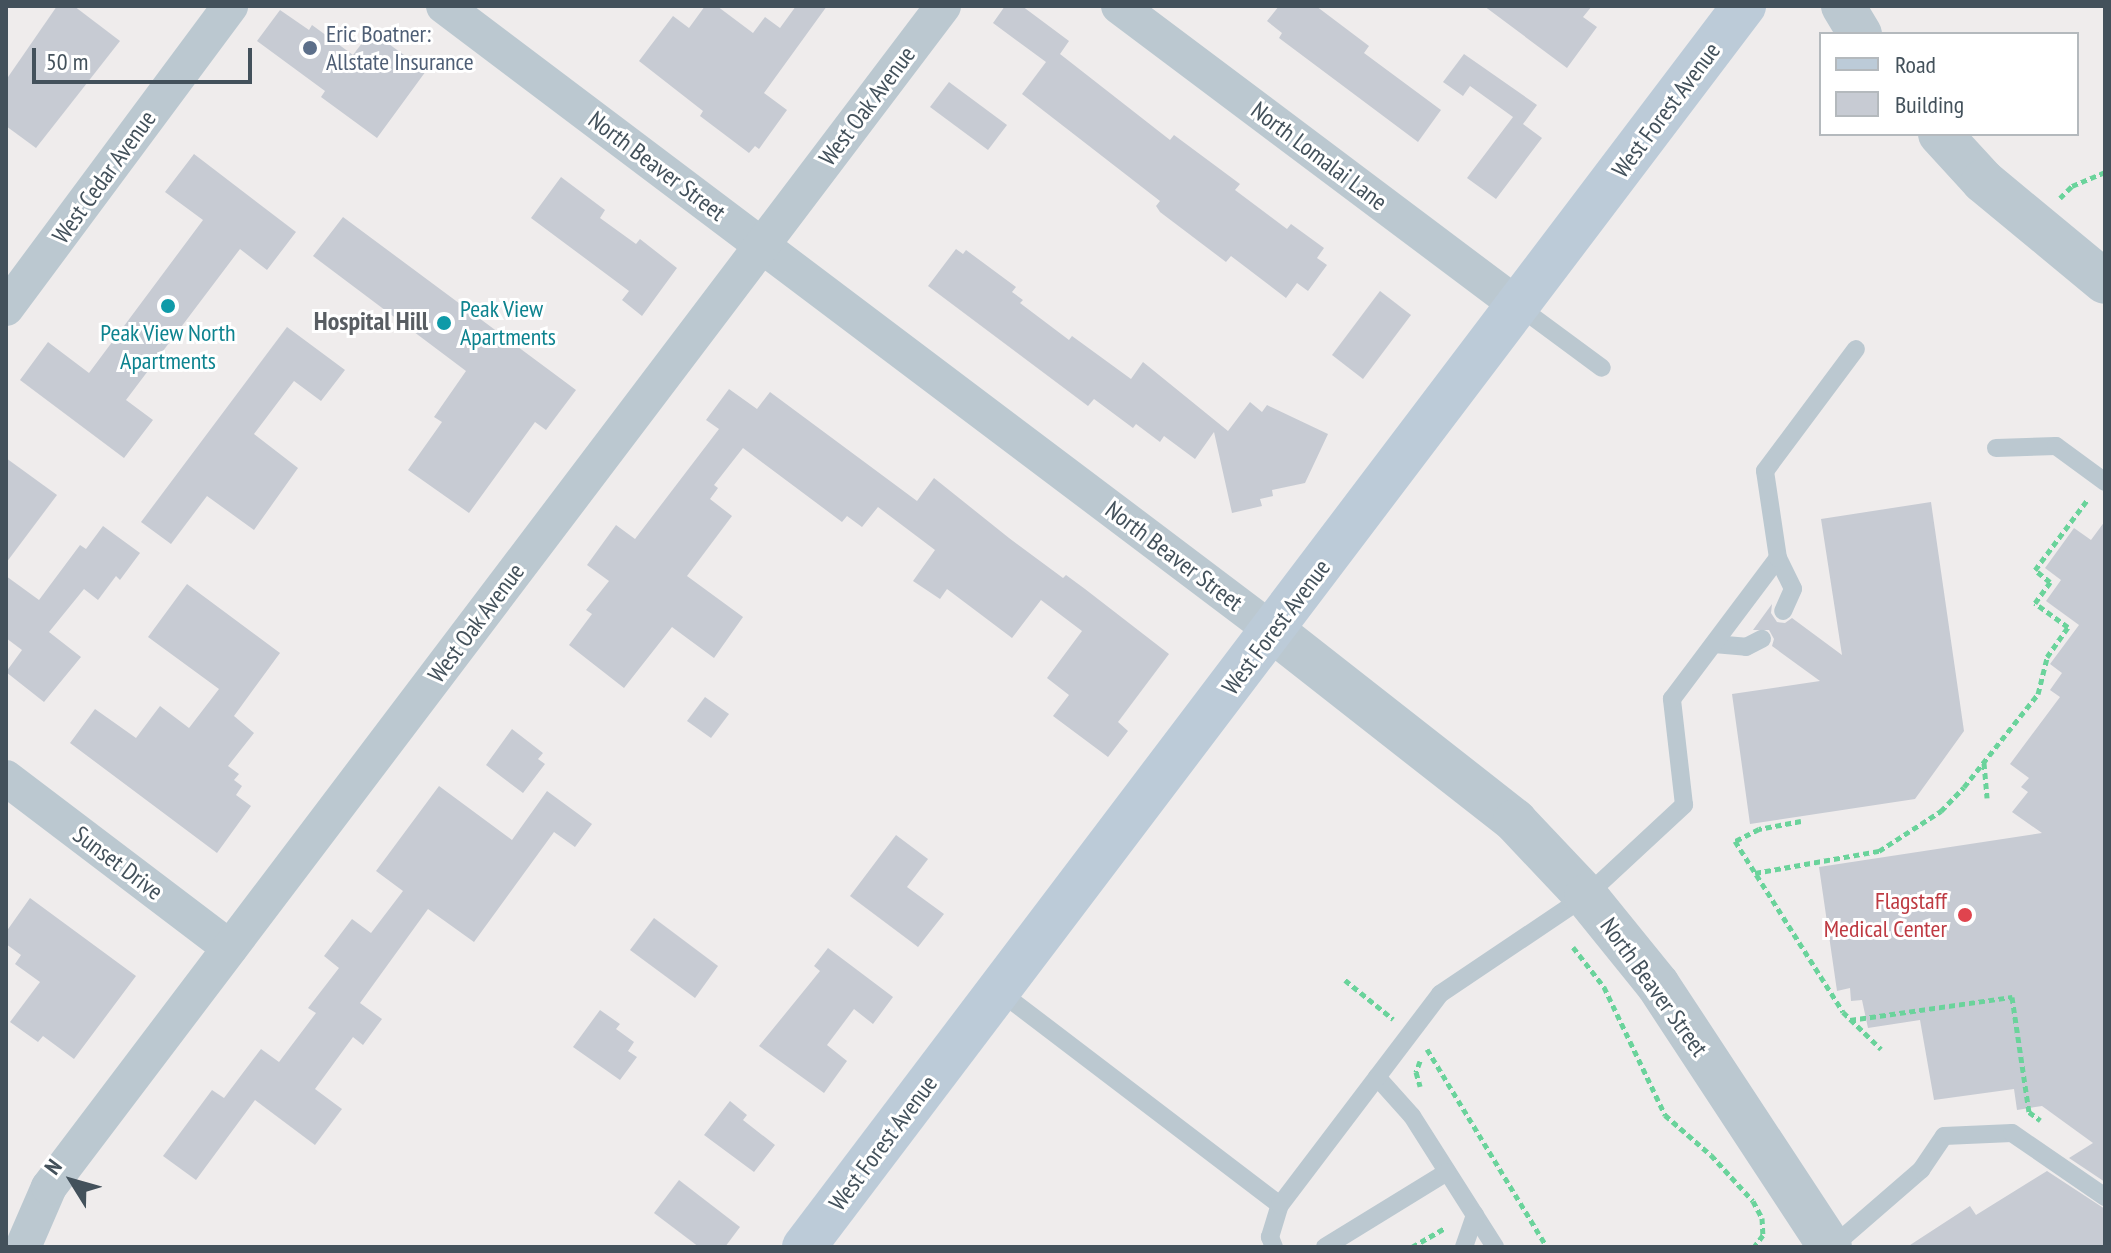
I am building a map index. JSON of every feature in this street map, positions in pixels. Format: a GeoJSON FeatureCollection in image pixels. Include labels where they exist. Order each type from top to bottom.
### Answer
{"type":"FeatureCollection","features":[{"type":"Feature","properties":{"kind":"main road","name":"West Forest Avenue"},"geometry":{"type":"LineString","coordinates":[[804,1247],[1744,6]]}},
{"type":"Feature","properties":{"kind":"street","name":"West Cedar Avenue"},"geometry":{"type":"LineString","coordinates":[[6,308],[230,6]]}},
{"type":"Feature","properties":{"kind":"street","name":"North Beaver Street"},"geometry":{"type":"LineString","coordinates":[[444,6],[1273,631],[1515,821],[1586,896],[1658,985],[1831,1247]]}},
{"type":"Feature","properties":{"kind":"street","name":"West Oak Avenue"},"geometry":{"type":"LineString","coordinates":[[23,1247],[49,1187],[943,6]]}},
{"type":"Feature","properties":{"kind":"street","name":"North Lomalai Lane"},"geometry":{"type":"LineString","coordinates":[[1119,6],[1518,306]]}},
{"type":"Feature","properties":{"kind":"street"},"geometry":{"type":"LineString","coordinates":[[1843,6],[1859,32]]}},
{"type":"Feature","properties":{"kind":"street"},"geometry":{"type":"LineString","coordinates":[[1942,136],[1983,181],[2105,282]]}},
{"type":"Feature","properties":{"kind":"street","name":"Sunset Drive"},"geometry":{"type":"LineString","coordinates":[[6,778],[230,948]]}},
{"type":"Feature","properties":{"kind":"lane"},"geometry":{"type":"LineString","coordinates":[[1518,306],[1602,368]]}},
{"type":"Feature","properties":{"kind":"lane"},"geometry":{"type":"LineString","coordinates":[[1783,611],[1793,589],[1778,558],[1765,471],[1856,349]]}},
{"type":"Feature","properties":{"kind":"lane"},"geometry":{"type":"LineString","coordinates":[[1996,448],[2056,446],[2105,482]]}},
{"type":"Feature","properties":{"kind":"lane"},"geometry":{"type":"LineString","coordinates":[[1274,1247],[1270,1237],[1280,1205],[1440,994],[1586,896],[1684,805],[1672,699],[1778,558]]}},
{"type":"Feature","properties":{"kind":"lane"},"geometry":{"type":"LineString","coordinates":[[1714,644],[1746,647],[1762,639]]}},
{"type":"Feature","properties":{"kind":"lane"},"geometry":{"type":"LineString","coordinates":[[998,991],[1280,1205]]}},
{"type":"Feature","properties":{"kind":"lane"},"geometry":{"type":"LineString","coordinates":[[1377,1077],[1412,1116],[1495,1247]]}},
{"type":"Feature","properties":{"kind":"lane"},"geometry":{"type":"LineString","coordinates":[[1831,1247],[1921,1170],[1944,1136],[2012,1133],[2105,1197]]}},
{"type":"Feature","properties":{"kind":"lane"},"geometry":{"type":"LineString","coordinates":[[1325,1247],[1447,1172]]}},
{"type":"Feature","properties":{"kind":"lane"},"geometry":{"type":"LineString","coordinates":[[1464,1247],[1475,1215]]}},
{"type":"Feature","properties":{"kind":"path"},"geometry":{"type":"LineString","coordinates":[[2032,223],[2072,186],[2105,172]]}},
{"type":"Feature","properties":{"kind":"path"},"geometry":{"type":"LineString","coordinates":[[1755,873],[1879,851],[1941,811],[2038,694],[2047,657],[2068,627],[2035,603],[2050,582],[2035,570],[2089,498],[2097,504]]}},
{"type":"Feature","properties":{"kind":"path"},"geometry":{"type":"LineString","coordinates":[[1984,762],[1987,798]]}},
{"type":"Feature","properties":{"kind":"path"},"geometry":{"type":"LineString","coordinates":[[1801,821],[1759,829],[1735,841],[1806,958],[1850,1020],[1881,1049]]}},
{"type":"Feature","properties":{"kind":"path"},"geometry":{"type":"LineString","coordinates":[[1573,947],[1604,987],[1665,1115],[1711,1155],[1753,1201],[1762,1218],[1763,1235],[1754,1247]]}},
{"type":"Feature","properties":{"kind":"path"},"geometry":{"type":"LineString","coordinates":[[1345,980],[1427,1048],[1547,1247]]}},
{"type":"Feature","properties":{"kind":"path"},"geometry":{"type":"LineString","coordinates":[[1850,1020],[2012,997],[2029,1112],[2042,1122]]}},
{"type":"Feature","properties":{"kind":"path"},"geometry":{"type":"LineString","coordinates":[[1412,1247],[1446,1225],[1449,1234]]}},
{"type":"Feature","properties":{"kind":"building"},"geometry":{"type":"Polygon","coordinates":[[[57,6],[74,6],[120,41],[36,148],[6,126],[6,80],[57,6]]]}},
{"type":"Feature","properties":{"kind":"building"},"geometry":{"type":"Polygon","coordinates":[[[705,6],[717,6],[753,33],[765,17],[780,28],[796,6],[827,6],[764,93],[787,110],[759,149],[755,146],[749,153],[700,116],[703,111],[639,61],[673,16],[689,28],[705,6]]]}},
{"type":"Feature","properties":{"kind":"building"},"geometry":{"type":"Polygon","coordinates":[[[1005,6],[1022,6],[1069,41],[1060,54],[1170,140],[1174,135],[1240,184],[1235,190],[1287,229],[1291,224],[1324,248],[1317,258],[1327,265],[1308,291],[1297,283],[1286,298],[1231,256],[1226,262],[1160,212],[1156,206],[1160,201],[1022,94],[1046,62],[993,23],[1005,6]]]}},
{"type":"Feature","properties":{"kind":"building"},"geometry":{"type":"Polygon","coordinates":[[[1279,6],[1316,6],[1369,46],[1364,53],[1441,110],[1418,142],[1279,38],[1282,33],[1267,21],[1279,6]]]}},
{"type":"Feature","properties":{"kind":"building"},"geometry":{"type":"Polygon","coordinates":[[[1484,6],[1592,6],[1583,17],[1597,27],[1567,68],[1484,6]]]}},
{"type":"Feature","properties":{"kind":"building"},"geometry":{"type":"Polygon","coordinates":[[[280,10],[309,30],[312,25],[353,55],[371,31],[426,71],[377,138],[321,97],[325,91],[257,41],[280,10]]]}},
{"type":"Feature","properties":{"kind":"building"},"geometry":{"type":"Polygon","coordinates":[[[1464,54],[1537,105],[1523,124],[1542,138],[1496,199],[1467,178],[1513,117],[1470,86],[1463,96],[1443,82],[1464,54]]]}},
{"type":"Feature","properties":{"kind":"building"},"geometry":{"type":"Polygon","coordinates":[[[949,82],[1007,125],[988,150],[930,107],[949,82]]]}},
{"type":"Feature","properties":{"kind":"building","name":"Peak View North Apartments"},"geometry":{"type":"Polygon","coordinates":[[[194,154],[296,232],[267,270],[240,249],[126,400],[153,420],[124,458],[20,380],[48,342],[89,373],[203,220],[165,192],[194,154]]]}},
{"type":"Feature","properties":{"kind":"building"},"geometry":{"type":"Polygon","coordinates":[[[561,177],[605,210],[600,218],[636,244],[640,239],[677,268],[642,316],[622,300],[629,291],[531,218],[561,177]]]}},
{"type":"Feature","properties":{"kind":"building","name":"Peak View Apartments"},"geometry":{"type":"Polygon","coordinates":[[[343,217],[576,390],[546,430],[535,422],[469,513],[408,470],[442,422],[434,417],[466,371],[313,256],[343,217]]]}},
{"type":"Feature","properties":{"kind":"building"},"geometry":{"type":"Polygon","coordinates":[[[956,249],[963,254],[966,250],[1016,287],[1012,292],[1023,300],[1020,303],[1069,340],[1072,336],[1131,379],[1143,362],[1228,431],[1250,402],[1262,412],[1267,405],[1328,434],[1305,483],[1272,490],[1273,496],[1260,499],[1262,506],[1232,513],[1214,432],[1195,459],[1164,436],[1160,442],[1136,424],[1133,428],[1094,399],[1088,406],[928,286],[956,249]]]}},
{"type":"Feature","properties":{"kind":"building"},"geometry":{"type":"Polygon","coordinates":[[[1380,291],[1411,315],[1363,379],[1332,355],[1380,291]]]}},
{"type":"Feature","properties":{"kind":"building"},"geometry":{"type":"Polygon","coordinates":[[[287,327],[345,370],[321,401],[294,381],[254,434],[298,468],[254,530],[207,496],[171,544],[141,522],[287,327]]]}},
{"type":"Feature","properties":{"kind":"building"},"geometry":{"type":"Polygon","coordinates":[[[729,389],[757,409],[770,392],[917,501],[934,478],[1009,538],[1063,578],[1066,575],[1169,654],[1118,722],[1128,731],[1108,757],[1053,716],[1069,695],[1047,678],[1082,631],[1041,600],[1012,638],[947,589],[940,599],[913,581],[935,550],[878,507],[862,527],[847,516],[842,522],[743,448],[714,485],[718,488],[710,499],[732,516],[687,576],[743,617],[714,658],[672,627],[624,688],[569,645],[592,614],[586,610],[609,581],[587,565],[616,525],[635,539],[719,429],[706,420],[729,389]]]}},
{"type":"Feature","properties":{"kind":"building"},"geometry":{"type":"Polygon","coordinates":[[[6,458],[57,495],[6,563],[6,458]]]}},
{"type":"Feature","properties":{"kind":"building"},"geometry":{"type":"Polygon","coordinates":[[[1931,502],[1964,731],[1915,799],[1750,824],[1732,694],[1820,681],[1772,646],[1774,639],[1769,630],[1753,630],[1772,604],[1771,613],[1777,622],[1785,623],[1792,618],[1842,655],[1821,519],[1931,502]]]}},
{"type":"Feature","properties":{"kind":"building","name":"Flagstaff Medical Center"},"geometry":{"type":"Polygon","coordinates":[[[2105,521],[2105,1182],[2069,1158],[2093,1143],[2042,1106],[2017,1110],[2014,1089],[1934,1100],[1920,1020],[1868,1028],[1862,1000],[1851,1001],[1850,988],[1837,991],[1819,867],[2042,833],[2012,812],[2028,792],[2021,787],[2029,778],[2010,764],[2060,697],[2050,690],[2062,673],[2050,664],[2079,625],[2046,601],[2061,580],[2045,568],[2074,528],[2091,540],[2105,521]]]}},
{"type":"Feature","properties":{"kind":"building"},"geometry":{"type":"Polygon","coordinates":[[[103,526],[140,553],[120,580],[116,576],[98,600],[84,589],[49,632],[81,657],[44,702],[6,672],[22,650],[6,638],[6,576],[39,600],[80,545],[86,549],[103,526]]]}},
{"type":"Feature","properties":{"kind":"building"},"geometry":{"type":"Polygon","coordinates":[[[187,584],[280,653],[234,716],[254,733],[228,766],[239,774],[234,780],[242,786],[236,795],[251,806],[217,853],[70,743],[95,709],[136,738],[160,706],[189,728],[219,689],[148,637],[187,584]]]}},
{"type":"Feature","properties":{"kind":"building"},"geometry":{"type":"Polygon","coordinates":[[[705,697],[729,714],[711,738],[687,721],[705,697]]]}},
{"type":"Feature","properties":{"kind":"building"},"geometry":{"type":"Polygon","coordinates":[[[512,729],[543,753],[538,759],[545,764],[523,793],[486,765],[512,729]]]}},
{"type":"Feature","properties":{"kind":"building"},"geometry":{"type":"Polygon","coordinates":[[[439,786],[512,840],[547,791],[592,824],[575,847],[554,832],[474,942],[428,909],[360,1003],[382,1019],[363,1045],[353,1037],[315,1089],[342,1109],[315,1145],[255,1100],[196,1180],[163,1156],[212,1090],[224,1098],[261,1049],[279,1062],[316,1013],[308,1008],[339,968],[324,956],[352,919],[371,933],[403,891],[376,871],[439,786]]]}},
{"type":"Feature","properties":{"kind":"building"},"geometry":{"type":"Polygon","coordinates":[[[896,835],[928,859],[907,887],[944,914],[918,947],[850,896],[896,835]]]}},
{"type":"Feature","properties":{"kind":"building"},"geometry":{"type":"Polygon","coordinates":[[[30,898],[136,976],[74,1059],[43,1036],[38,1042],[10,1022],[40,982],[15,964],[21,955],[6,944],[6,932],[30,898]]]}},
{"type":"Feature","properties":{"kind":"building"},"geometry":{"type":"Polygon","coordinates":[[[654,918],[718,966],[695,998],[630,950],[654,918]]]}},
{"type":"Feature","properties":{"kind":"building"},"geometry":{"type":"Polygon","coordinates":[[[828,948],[893,997],[873,1024],[854,1009],[827,1045],[847,1061],[824,1093],[759,1046],[820,971],[814,966],[828,948]]]}},
{"type":"Feature","properties":{"kind":"building"},"geometry":{"type":"Polygon","coordinates":[[[600,1010],[620,1024],[616,1029],[634,1042],[628,1051],[637,1057],[620,1080],[573,1047],[600,1010]]]}},
{"type":"Feature","properties":{"kind":"building"},"geometry":{"type":"Polygon","coordinates":[[[730,1101],[747,1115],[743,1120],[775,1145],[754,1172],[704,1135],[730,1101]]]}},
{"type":"Feature","properties":{"kind":"building"},"geometry":{"type":"Polygon","coordinates":[[[2047,1171],[2105,1209],[2105,1247],[1907,1247],[1970,1206],[1976,1215],[2047,1171]]]}},
{"type":"Feature","properties":{"kind":"building"},"geometry":{"type":"Polygon","coordinates":[[[679,1180],[740,1227],[725,1247],[699,1247],[654,1213],[679,1180]]]}},
{"type":"Feature","properties":{"kind":"place","name":"Eric Boatner: Allstate Insurance"},"geometry":{"type":"Point","coordinates":[310,48]}},
{"type":"Feature","properties":{"kind":"place","name":"Peak View North Apartments"},"geometry":{"type":"Point","coordinates":[168,306]}},
{"type":"Feature","properties":{"kind":"place","name":"Peak View Apartments"},"geometry":{"type":"Point","coordinates":[444,323]}},
{"type":"Feature","properties":{"kind":"place","name":"Flagstaff Medical Center"},"geometry":{"type":"Point","coordinates":[1965,915]}},
{"type":"Feature","properties":{"kind":"district","name":"Hospital Hill"},"geometry":{"type":"Point","coordinates":[371,321]}}]}
